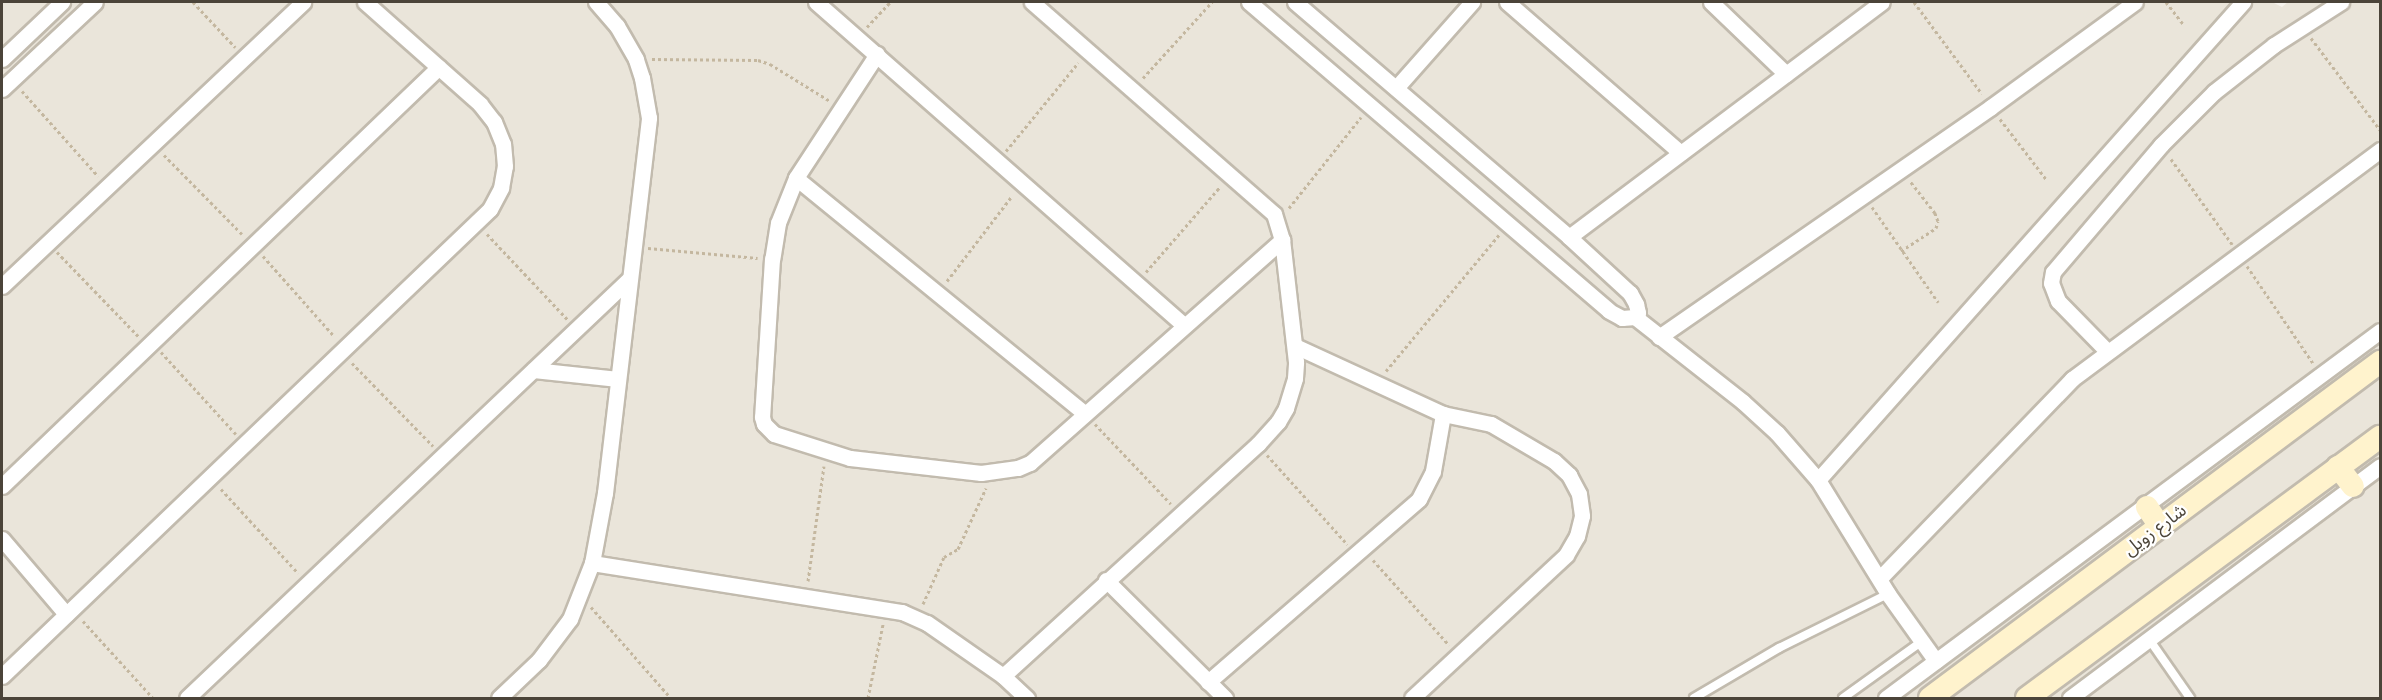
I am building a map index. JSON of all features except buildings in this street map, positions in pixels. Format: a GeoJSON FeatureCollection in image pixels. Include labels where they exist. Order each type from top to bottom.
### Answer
{"type":"FeatureCollection","features":[{"type":"Feature","properties":{"kind":"main road","name":"شارع زويل"},"geometry":{"type":"LineString","coordinates":[[1930,699],[2380,362]]}},
{"type":"Feature","properties":{"kind":"main road"},"geometry":{"type":"LineString","coordinates":[[2027,699],[2380,437]]}},
{"type":"Feature","properties":{"kind":"main road"},"geometry":{"type":"LineString","coordinates":[[2338,467],[2353,486]]}},
{"type":"Feature","properties":{"kind":"main road"},"geometry":{"type":"LineString","coordinates":[[2147,507],[2160,526]]}},
{"type":"Feature","properties":{"kind":"street"},"geometry":{"type":"LineString","coordinates":[[2,59],[62,2]]}},
{"type":"Feature","properties":{"kind":"street"},"geometry":{"type":"LineString","coordinates":[[7,84],[95,2]]}},
{"type":"Feature","properties":{"kind":"street"},"geometry":{"type":"LineString","coordinates":[[2,286],[303,2]]}},
{"type":"Feature","properties":{"kind":"street"},"geometry":{"type":"LineString","coordinates":[[2,676],[490,209],[501,188],[505,166],[503,144],[494,122],[480,105],[365,2]]}},
{"type":"Feature","properties":{"kind":"street"},"geometry":{"type":"LineString","coordinates":[[499,699],[519,681],[555,640],[581,595],[592,563],[605,494],[649,128],[647,98],[636,59],[617,26],[596,2]]}},
{"type":"Feature","properties":{"kind":"street"},"geometry":{"type":"LineString","coordinates":[[816,2],[1184,325]]}},
{"type":"Feature","properties":{"kind":"street"},"geometry":{"type":"LineString","coordinates":[[1003,676],[1258,444],[1278,422],[1292,393],[1296,378],[1295,346],[1282,240],[1278,222],[1269,207],[1032,2]]}},
{"type":"Feature","properties":{"kind":"street"},"geometry":{"type":"LineString","coordinates":[[1249,2],[1609,311],[1622,318],[1635,317],[1743,402],[1777,433],[1818,480],[1888,594],[1936,661]]}},
{"type":"Feature","properties":{"kind":"street"},"geometry":{"type":"LineString","coordinates":[[1294,2],[1569,237],[1630,293],[1638,313],[1635,317]]}},
{"type":"Feature","properties":{"kind":"street"},"geometry":{"type":"LineString","coordinates":[[1396,88],[1472,2]]}},
{"type":"Feature","properties":{"kind":"street"},"geometry":{"type":"LineString","coordinates":[[1506,2],[1680,153]]}},
{"type":"Feature","properties":{"kind":"street"},"geometry":{"type":"LineString","coordinates":[[1711,2],[1786,74]]}},
{"type":"Feature","properties":{"kind":"street"},"geometry":{"type":"LineString","coordinates":[[1569,237],[1882,2]]}},
{"type":"Feature","properties":{"kind":"street"},"geometry":{"type":"LineString","coordinates":[[1659,337],[1991,107],[2135,2]]}},
{"type":"Feature","properties":{"kind":"street"},"geometry":{"type":"LineString","coordinates":[[1818,480],[2243,2]]}},
{"type":"Feature","properties":{"kind":"street"},"geometry":{"type":"LineString","coordinates":[[2107,351],[2058,301],[2051,283],[2053,272],[2191,114],[2244,67],[2341,2]]}},
{"type":"Feature","properties":{"kind":"street"},"geometry":{"type":"LineString","coordinates":[[43,19],[59,36]]}},
{"type":"Feature","properties":{"kind":"street"},"geometry":{"type":"LineString","coordinates":[[877,54],[796,178],[778,223],[771,259],[762,417],[764,424],[774,434],[850,458],[993,473],[1030,463],[1282,240]]}},
{"type":"Feature","properties":{"kind":"street"},"geometry":{"type":"LineString","coordinates":[[2,486],[439,67]]}},
{"type":"Feature","properties":{"kind":"street"},"geometry":{"type":"LineString","coordinates":[[1880,578],[2072,379],[2380,150]]}},
{"type":"Feature","properties":{"kind":"street"},"geometry":{"type":"LineString","coordinates":[[796,178],[1085,414]]}},
{"type":"Feature","properties":{"kind":"street"},"geometry":{"type":"LineString","coordinates":[[187,699],[630,278]]}},
{"type":"Feature","properties":{"kind":"street"},"geometry":{"type":"LineString","coordinates":[[1887,699],[2380,331]]}},
{"type":"Feature","properties":{"kind":"street"},"geometry":{"type":"LineString","coordinates":[[1295,346],[1443,414],[1491,423],[1554,461],[1569,476],[1579,494],[1582,516],[1577,536],[1566,555],[1412,699]]}},
{"type":"Feature","properties":{"kind":"street"},"geometry":{"type":"LineString","coordinates":[[534,370],[618,380]]}},
{"type":"Feature","properties":{"kind":"street"},"geometry":{"type":"LineString","coordinates":[[1208,682],[1419,498],[1433,471],[1443,414]]}},
{"type":"Feature","properties":{"kind":"street"},"geometry":{"type":"LineString","coordinates":[[2070,699],[2380,465]]}},
{"type":"Feature","properties":{"kind":"street"},"geometry":{"type":"LineString","coordinates":[[2,539],[69,611]]}},
{"type":"Feature","properties":{"kind":"street"},"geometry":{"type":"LineString","coordinates":[[592,563],[886,610],[917,617],[1003,676],[1027,699]]}},
{"type":"Feature","properties":{"kind":"street"},"geometry":{"type":"LineString","coordinates":[[1106,580],[1225,699]]}},
{"type":"Feature","properties":{"kind":"lane"},"geometry":{"type":"LineString","coordinates":[[1694,699],[1779,648],[1888,594]]}},
{"type":"Feature","properties":{"kind":"lane"},"geometry":{"type":"LineString","coordinates":[[2150,639],[2190,699]]}},
{"type":"Feature","properties":{"kind":"lane"},"geometry":{"type":"LineString","coordinates":[[1842,699],[1921,642]]}},
{"type":"Feature","properties":{"kind":"path"},"geometry":{"type":"LineString","coordinates":[[192,2],[244,57]]}},
{"type":"Feature","properties":{"kind":"path"},"geometry":{"type":"LineString","coordinates":[[858,38],[890,2]]}},
{"type":"Feature","properties":{"kind":"path"},"geometry":{"type":"LineString","coordinates":[[1133,89],[1212,2]]}},
{"type":"Feature","properties":{"kind":"path"},"geometry":{"type":"LineString","coordinates":[[1914,2],[2046,180]]}},
{"type":"Feature","properties":{"kind":"path"},"geometry":{"type":"LineString","coordinates":[[2166,2],[2183,24]]}},
{"type":"Feature","properties":{"kind":"path"},"geometry":{"type":"LineString","coordinates":[[2303,27],[2380,130]]}},
{"type":"Feature","properties":{"kind":"path"},"geometry":{"type":"LineString","coordinates":[[998,161],[1089,50]]}},
{"type":"Feature","properties":{"kind":"path"},"geometry":{"type":"LineString","coordinates":[[636,59],[758,60],[770,64],[841,109]]}},
{"type":"Feature","properties":{"kind":"path"},"geometry":{"type":"LineString","coordinates":[[7,84],[107,186]]}},
{"type":"Feature","properties":{"kind":"path"},"geometry":{"type":"LineString","coordinates":[[1278,222],[1370,106]]}},
{"type":"Feature","properties":{"kind":"path"},"geometry":{"type":"LineString","coordinates":[[153,143],[253,245],[343,350],[442,456]]}},
{"type":"Feature","properties":{"kind":"path"},"geometry":{"type":"LineString","coordinates":[[1900,168],[1935,213],[1938,221],[1936,228],[1901,251]]}},
{"type":"Feature","properties":{"kind":"path"},"geometry":{"type":"LineString","coordinates":[[1137,283],[1231,174]]}},
{"type":"Feature","properties":{"kind":"path"},"geometry":{"type":"LineString","coordinates":[[937,293],[1023,183]]}},
{"type":"Feature","properties":{"kind":"path"},"geometry":{"type":"LineString","coordinates":[[1863,194],[1938,302]]}},
{"type":"Feature","properties":{"kind":"path"},"geometry":{"type":"LineString","coordinates":[[476,222],[576,329]]}},
{"type":"Feature","properties":{"kind":"path"},"geometry":{"type":"LineString","coordinates":[[1376,383],[1508,225]]}},
{"type":"Feature","properties":{"kind":"path"},"geometry":{"type":"LineString","coordinates":[[48,242],[245,443]]}},
{"type":"Feature","properties":{"kind":"path"},"geometry":{"type":"LineString","coordinates":[[634,247],[771,259]]}},
{"type":"Feature","properties":{"kind":"path"},"geometry":{"type":"LineString","coordinates":[[1085,414],[1180,514]]}},
{"type":"Feature","properties":{"kind":"path"},"geometry":{"type":"LineString","coordinates":[[1258,444],[1458,655]]}},
{"type":"Feature","properties":{"kind":"path"},"geometry":{"type":"LineString","coordinates":[[806,598],[826,452]]}},
{"type":"Feature","properties":{"kind":"path"},"geometry":{"type":"LineString","coordinates":[[917,617],[944,558],[958,549],[993,473]]}},
{"type":"Feature","properties":{"kind":"path"},"geometry":{"type":"LineString","coordinates":[[209,477],[308,584]]}},
{"type":"Feature","properties":{"kind":"path"},"geometry":{"type":"LineString","coordinates":[[581,595],[671,699]]}},
{"type":"Feature","properties":{"kind":"path"},"geometry":{"type":"LineString","coordinates":[[868,699],[886,610]]}},
{"type":"Feature","properties":{"kind":"path"},"geometry":{"type":"LineString","coordinates":[[69,611],[153,699]]}},
{"type":"Feature","properties":{"kind":"shaded area"},"geometry":{"type":"Polygon","coordinates":[[[2,2],[2272,2],[2282,7],[2288,2],[2380,2],[2380,698],[2,698],[2,2]]]}}]}
